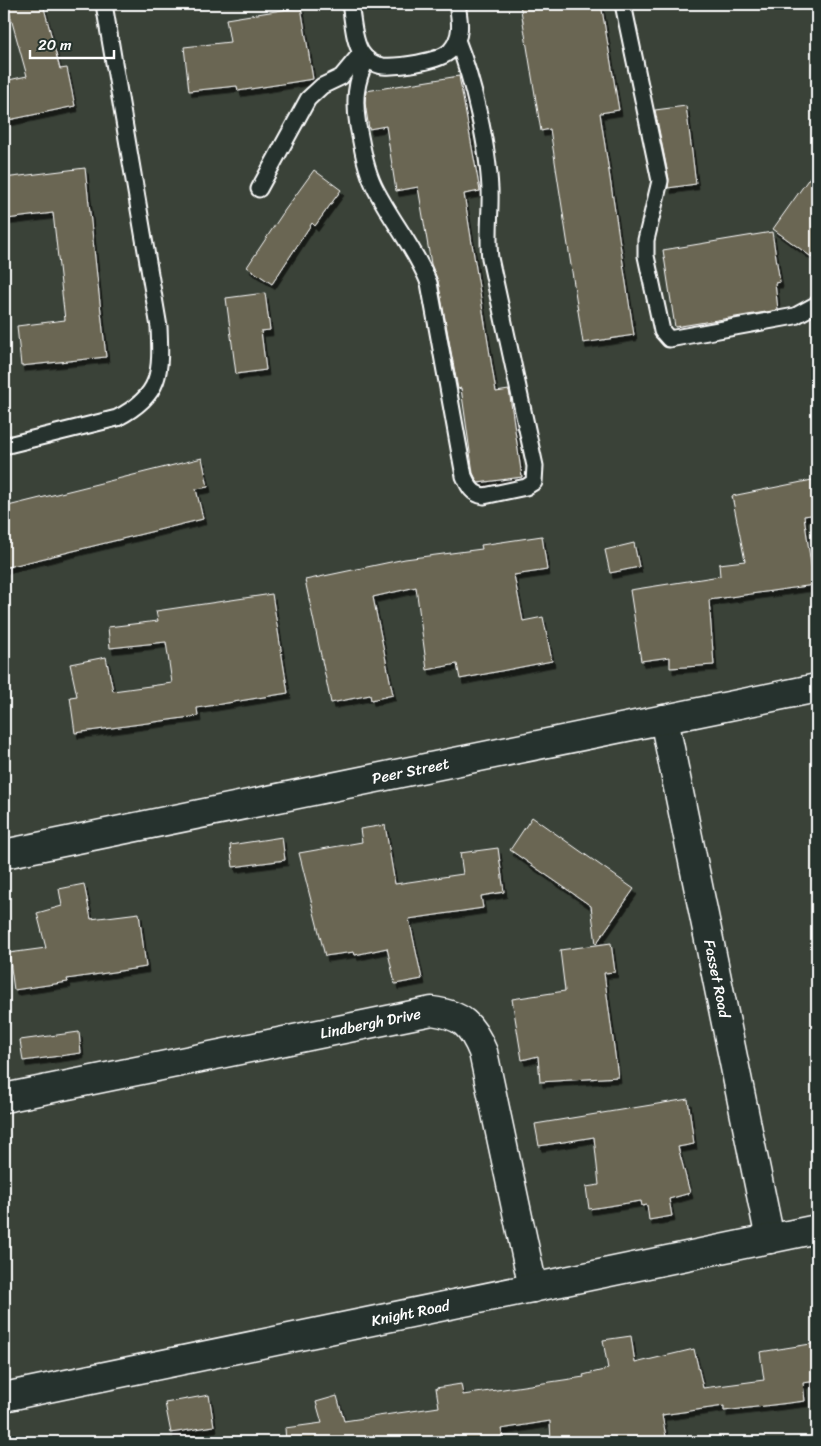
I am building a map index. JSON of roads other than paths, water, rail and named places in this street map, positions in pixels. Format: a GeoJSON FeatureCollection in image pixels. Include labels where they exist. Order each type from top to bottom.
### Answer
{"type":"FeatureCollection","features":[{"type":"Feature","properties":{"kind":"street","name":"Peer Street"},"geometry":{"type":"LineString","coordinates":[[4,854],[817,688]]}},
{"type":"Feature","properties":{"kind":"street","name":"Fasset Road"},"geometry":{"type":"LineString","coordinates":[[664,719],[770,1239]]}},
{"type":"Feature","properties":{"kind":"street","name":"Lindbergh Drive"},"geometry":{"type":"LineString","coordinates":[[4,1098],[432,1012],[449,1013],[463,1021],[475,1032],[483,1052],[533,1288]]}},
{"type":"Feature","properties":{"kind":"street","name":"Knight Road"},"geometry":{"type":"LineString","coordinates":[[4,1397],[817,1230]]}},
{"type":"Feature","properties":{"kind":"lane"},"geometry":{"type":"LineString","coordinates":[[4,446],[117,418],[134,409],[147,398],[156,384],[160,361],[159,327],[104,4]]}},
{"type":"Feature","properties":{"kind":"lane"},"geometry":{"type":"LineString","coordinates":[[350,4],[357,42],[364,56],[382,66],[434,59],[445,55],[457,40],[460,28],[457,4]]}},
{"type":"Feature","properties":{"kind":"lane"},"geometry":{"type":"LineString","coordinates":[[623,4],[660,181],[646,240],[646,256],[662,331],[669,339],[795,316],[817,304]]}},
{"type":"Feature","properties":{"kind":"lane"},"geometry":{"type":"LineString","coordinates":[[364,56],[355,95],[361,143],[375,188],[422,266],[429,283],[464,476],[471,491],[484,496],[526,488],[534,482],[535,466],[490,258],[487,238],[490,192],[488,162],[465,60],[457,40]]}},
{"type":"Feature","properties":{"kind":"lane"},"geometry":{"type":"LineString","coordinates":[[259,189],[308,98],[322,86],[341,78],[364,56]]}}]}
